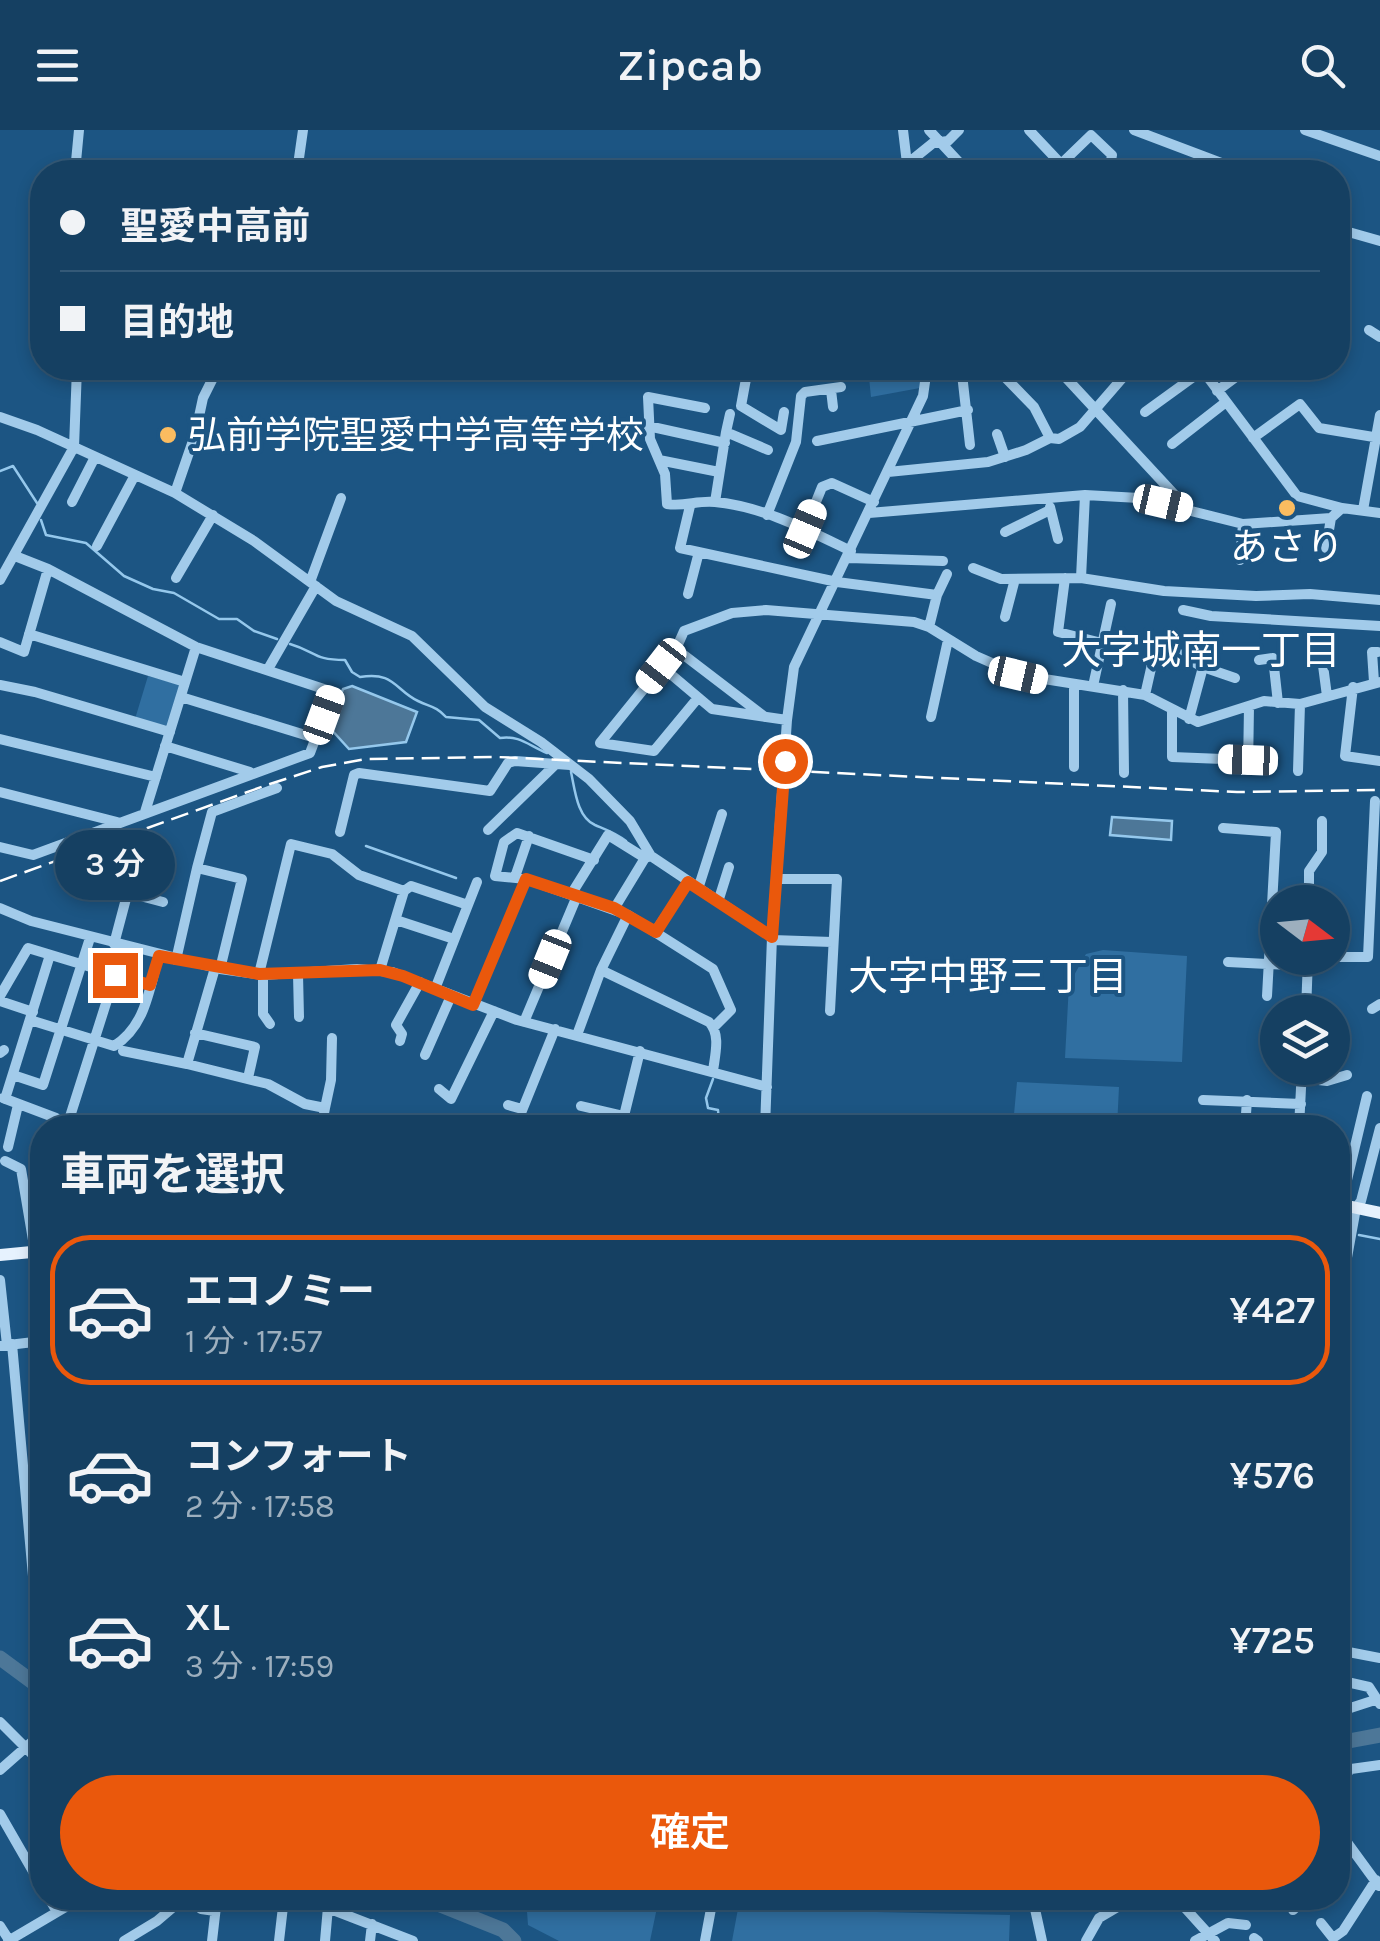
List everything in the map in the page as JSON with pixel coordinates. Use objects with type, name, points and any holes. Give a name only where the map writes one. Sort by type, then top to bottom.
[{"type":"main road","points":[[1350,1207],[1380,1212]]},
{"type":"main road","points":[[0,1255],[30,1252]]},
{"type":"street","points":[[75,160],[79,130]]},
{"type":"street","points":[[298,160],[302,130]]},
{"type":"street","points":[[903,130],[906,160]]},
{"type":"street","points":[[930,130],[957,160]]},
{"type":"street","points":[[915,160],[933,143],[948,142],[959,130]]},
{"type":"street","points":[[1030,130],[1058,160]]},
{"type":"street","points":[[1134,130],[1213,160]]},
{"type":"street","points":[[1305,130],[1380,156]]},
{"type":"street","points":[[1066,160],[1092,135],[1112,155],[1111,160]]},
{"type":"street","points":[[1350,232],[1380,240]]},
{"type":"street","points":[[1369,330],[1380,337]]},
{"type":"street","points":[[0,580],[74,447],[77,380]]},
{"type":"street","points":[[175,493],[212,380]]},
{"type":"street","points":[[746,380],[742,406],[782,430],[784,412]]},
{"type":"street","points":[[766,1115],[772,939],[794,668],[838,582],[913,419],[927,380]]},
{"type":"street","points":[[963,380],[970,444]]},
{"type":"street","points":[[1008,380],[1034,407],[1050,438]]},
{"type":"street","points":[[1069,380],[1187,508]]},
{"type":"street","points":[[888,472],[1006,458],[1050,438],[1059,439],[1098,410],[1121,380]]},
{"type":"street","points":[[1145,412],[1187,380]]},
{"type":"street","points":[[1210,380],[1297,496],[1380,513]]},
{"type":"street","points":[[1217,391],[1232,380]]},
{"type":"street","points":[[767,515],[796,442],[800,396],[836,389],[833,408]]},
{"type":"street","points":[[704,408],[648,397],[648,426],[665,474],[667,504],[715,502],[767,515],[805,529],[850,555],[943,562]]},
{"type":"street","points":[[1172,444],[1226,402]]},
{"type":"street","points":[[1253,438],[1300,404],[1319,428],[1378,438]]},
{"type":"street","points":[[796,442],[812,445],[913,419],[968,410]]},
{"type":"street","points":[[715,502],[730,414]]},
{"type":"street","points":[[1363,510],[1380,414]]},
{"type":"street","points":[[0,416],[175,493],[336,601],[412,636],[485,708],[571,765],[616,805],[648,857]]},
{"type":"street","points":[[648,426],[726,437],[768,450]]},
{"type":"street","points":[[997,434],[1006,458]]},
{"type":"street","points":[[72,502],[95,456]]},
{"type":"street","points":[[659,460],[719,472]]},
{"type":"street","points":[[97,546],[136,475]]},
{"type":"street","points":[[805,529],[822,487],[832,482],[872,508],[1085,495],[1139,498],[1243,524],[1332,518]]},
{"type":"street","points":[[1081,578],[1085,495]]},
{"type":"street","points":[[1049,496],[1058,539]]},
{"type":"street","points":[[268,669],[313,584],[341,498]]},
{"type":"street","points":[[690,506],[680,548],[838,582],[937,595]]},
{"type":"street","points":[[1326,548],[1332,518],[1342,508]]},
{"type":"street","points":[[1005,532],[1050,510]]},
{"type":"street","points":[[176,578],[213,515]]},
{"type":"street","points":[[1240,560],[1243,524]]},
{"type":"street","points":[[688,594],[700,552]]},
{"type":"street","points":[[0,847],[33,855],[310,752],[333,692],[196,646],[48,569],[15,556]]},
{"type":"street","points":[[973,568],[1001,580],[1081,578],[1164,591],[1256,596],[1310,594],[1380,600]]},
{"type":"street","points":[[0,642],[24,652],[48,569]]},
{"type":"street","points":[[929,627],[946,574]]},
{"type":"street","points":[[1065,578],[1058,632],[1102,643]]},
{"type":"street","points":[[1005,617],[1015,579]]},
{"type":"street","points":[[1093,686],[1111,604]]},
{"type":"street","points":[[697,699],[654,751],[600,743],[676,649],[684,631],[732,613],[766,610],[862,616],[929,627],[1018,675],[1145,695],[1198,722],[1264,701],[1300,704],[1377,682],[1372,652],[1378,652]]},
{"type":"street","points":[[1182,610],[1211,616],[1380,626]]},
{"type":"street","points":[[29,634],[185,682]]},
{"type":"street","points":[[931,717],[948,640]]},
{"type":"street","points":[[1145,695],[1158,642],[1203,667],[1235,678]]},
{"type":"street","points":[[146,812],[196,646]]},
{"type":"street","points":[[676,649],[765,717]]},
{"type":"street","points":[[1321,650],[1326,696]]},
{"type":"street","points":[[1260,660],[1272,658],[1278,702]]},
{"type":"street","points":[[661,666],[712,709],[787,720]]},
{"type":"street","points":[[1189,719],[1203,667]]},
{"type":"street","points":[[0,684],[170,732]]},
{"type":"street","points":[[1074,685],[1074,767]]},
{"type":"street","points":[[1353,687],[1344,756],[1380,761]]},
{"type":"street","points":[[1123,690],[1124,773]]},
{"type":"street","points":[[180,696],[316,738]]},
{"type":"street","points":[[1298,771],[1300,704]]},
{"type":"street","points":[[1172,710],[1172,757],[1248,765],[1249,706]]},
{"type":"street","points":[[0,739],[156,778]]},
{"type":"street","points":[[165,746],[251,772]]},
{"type":"street","points":[[340,832],[354,775],[359,773],[490,791],[508,763],[514,761],[571,765]]},
{"type":"street","points":[[488,830],[555,765]]},
{"type":"street","points":[[176,960],[212,812],[277,788]]},
{"type":"street","points":[[0,792],[118,822]]},
{"type":"street","points":[[1350,957],[1368,957],[1375,801]]},
{"type":"street","points":[[656,932],[693,886],[722,814]]},
{"type":"street","points":[[1309,885],[1309,871],[1322,852],[1322,820]]},
{"type":"street","points":[[1223,828],[1276,832],[1274,885]]},
{"type":"street","points":[[594,860],[517,833],[504,842],[495,876],[520,878],[614,908],[713,969],[731,1010],[714,1027]]},
{"type":"street","points":[[524,1022],[574,895],[608,835],[772,939],[832,942]]},
{"type":"street","points":[[473,1005],[520,878],[530,836]]},
{"type":"street","points":[[270,1024],[263,1014],[261,974],[291,844],[332,854],[358,875],[404,891]]},
{"type":"street","points":[[114,944],[140,846]]},
{"type":"street","points":[[614,908],[648,857]]},
{"type":"street","points":[[718,902],[728,867]]},
{"type":"street","points":[[186,1064],[218,969],[242,879],[197,868]]},
{"type":"street","points":[[776,879],[836,879],[830,1011]]},
{"type":"street","points":[[87,882],[164,902]]},
{"type":"street","points":[[435,988],[477,882]]},
{"type":"street","points":[[380,970],[404,891],[411,886],[468,905]]},
{"type":"street","points":[[0,908],[31,922],[218,969],[261,974],[380,970],[524,1022],[767,1086]]},
{"type":"street","points":[[578,1035],[601,970],[628,915]]},
{"type":"street","points":[[396,920],[454,939]]},
{"type":"street","points":[[13,1075],[43,1085],[90,938]]},
{"type":"street","points":[[150,985],[28,948],[0,998],[60,1030],[114,1046],[138,1024],[159,956]]},
{"type":"street","points":[[47,1115],[3,1098],[50,955]]},
{"type":"street","points":[[1228,962],[1260,964]]},
{"type":"street","points":[[601,970],[714,1027]]},
{"type":"street","points":[[298,974],[299,1017]]},
{"type":"street","points":[[72,1115],[115,975]]},
{"type":"street","points":[[400,1041],[402,1034],[396,1024],[420,982]]},
{"type":"street","points":[[425,1055],[451,996]]},
{"type":"street","points":[[439,1089],[452,1099],[494,1011]]},
{"type":"street","points":[[712,1071],[714,1027]]},
{"type":"street","points":[[520,1115],[555,1030]]},
{"type":"street","points":[[195,1034],[255,1047],[248,1078]]},
{"type":"street","points":[[324,1115],[331,1080],[332,1038]]},
{"type":"street","points":[[624,1115],[640,1050]]},
{"type":"street","points":[[124,1051],[248,1078],[305,1104],[325,1108]]},
{"type":"street","points":[[1300,1115],[1302,1085]]},
{"type":"street","points":[[1350,1162],[1367,1096]]},
{"type":"street","points":[[1204,1100],[1301,1104]]},
{"type":"street","points":[[1246,1115],[1247,1100]]},
{"type":"street","points":[[8,1146],[18,1105]]},
{"type":"street","points":[[508,1106],[522,1109]]},
{"type":"street","points":[[581,1106],[604,1115]]},
{"type":"street","points":[[1350,1241],[1380,1128]]},
{"type":"street","points":[[5,1162],[21,1169],[30,1210]]},
{"type":"street","points":[[0,1280],[30,1553]]},
{"type":"street","points":[[1350,1652],[1380,1658]]},
{"type":"street","points":[[1350,1683],[1369,1687],[1378,1702],[1350,1709]]},
{"type":"street","points":[[0,1722],[30,1752]]},
{"type":"street","points":[[0,1770],[30,1742]]},
{"type":"street","points":[[1350,1771],[1380,1765]]},
{"type":"street","points":[[0,1814],[30,1865]]},
{"type":"street","points":[[1320,1923],[1333,1938],[1343,1931],[1378,1884],[1350,1851]]},
{"type":"street","points":[[0,1926],[8,1941],[60,1910]]},
{"type":"street","points":[[124,1941],[172,1910]]},
{"type":"street","points":[[212,1941],[215,1910]]},
{"type":"street","points":[[279,1941],[283,1910]]},
{"type":"street","points":[[324,1941],[328,1910]]},
{"type":"street","points":[[336,1910],[413,1941]]},
{"type":"street","points":[[705,1941],[711,1910]]},
{"type":"street","points":[[1035,1910],[1042,1941]]},
{"type":"street","points":[[1086,1941],[1099,1918],[1112,1910]]},
{"type":"street","points":[[1192,1910],[1213,1936]]},
{"type":"street","points":[[370,1941],[372,1924]]},
{"type":"street","points":[[1195,1941],[1213,1936],[1228,1924],[1246,1925]]},
{"type":"shaded area","points":[[869,380],[920,380],[920,388],[871,397]]},
{"type":"shaded area","points":[[148,676],[178,684],[180,688],[168,726],[135,719]]},
{"type":"shaded area","points":[[352,686],[417,712],[406,742],[349,749],[329,727],[343,689]]},
{"type":"shaded area","points":[[1112,817],[1172,821],[1171,840],[1110,835]]},
{"type":"shaded area","points":[[1103,950],[1187,956],[1182,1062],[1065,1058],[1069,984],[1086,954]]},
{"type":"shaded area","points":[[1017,1082],[1119,1087],[1118,1115],[1014,1115]]},
{"type":"shaded area","points":[[527,1910],[656,1910],[650,1941],[559,1941],[528,1925]]},
{"type":"shaded area","points":[[738,1910],[1010,1915],[1009,1941],[732,1941]]},
{"type":"waterway","points":[[0,471],[13,466],[37,503]]},
{"type":"waterway","points":[[41,520],[46,535],[86,543],[124,576],[174,593],[219,619],[237,619],[254,631],[277,639]]},
{"type":"waterway","points":[[290,644],[321,657],[345,660],[360,677],[387,679],[446,717],[479,720],[500,738],[519,740],[547,753]]},
{"type":"waterway","points":[[571,772],[584,816],[626,841]]},
{"type":"waterway","points":[[366,846],[456,878]]},
{"type":"waterway","points":[[713,1079],[706,1098],[708,1108],[718,1110],[718,1115]]},
{"type":"waterway","points":[[1359,1235],[1380,1239]]},
{"type":"waterway","points":[[0,1658],[30,1680]]},
{"type":"waterway","points":[[1350,1741],[1380,1735]]},
{"type":"waterway","points":[[453,1910],[503,1930],[514,1941]]},
{"type":"railway","points":[[0,881],[267,785],[322,767],[366,759],[497,757],[1237,792],[1380,790]]},
{"type":"place","name":"弘前学院聖愛中学高等学校","points":[[168,435]]},
{"type":"place","name":"あさり","points":[[1287,508]]},
{"type":"district","name":"大字城南一丁目","points":[[1201,650]]},
{"type":"district","name":"大字中野三丁目","points":[[988,976]]},
{"type":"route","points":[[115,975],[150,985],[159,956],[259,974],[380,970],[473,1005],[526,879],[614,908],[656,932],[688,882],[772,937],[785,761]]}]
